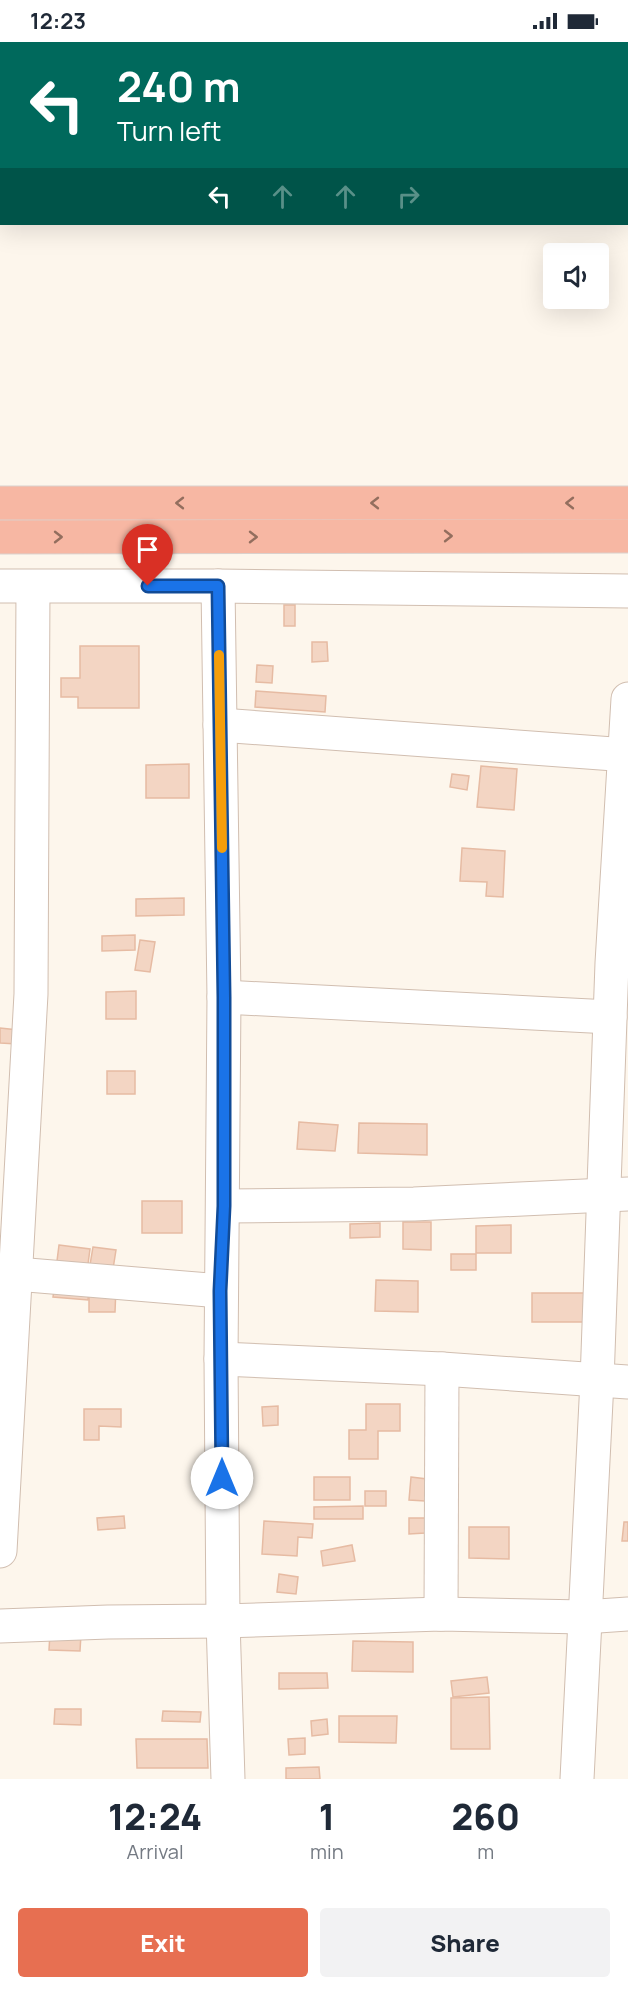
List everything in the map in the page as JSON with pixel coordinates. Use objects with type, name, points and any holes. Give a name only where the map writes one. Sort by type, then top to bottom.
[{"type":"highway","points":[[0,503],[628,503]]},
{"type":"highway","points":[[0,537],[628,536]]},
{"type":"street","points":[[0,586],[628,591]]},
{"type":"street","points":[[218,586],[224,997],[224,1206],[220,1291],[223,1621],[228,1779]]},
{"type":"street","points":[[0,1551],[5,1389],[16,1274],[31,994],[33,587]]},
{"type":"street","points":[[577,1779],[584,1617],[612,1381],[616,1193],[610,1017],[620,963],[628,699]]},
{"type":"street","points":[[220,725],[626,755]]},
{"type":"street","points":[[224,997],[610,1017]]},
{"type":"street","points":[[224,1206],[414,1204],[616,1193]]},
{"type":"street","points":[[16,1274],[220,1291]]},
{"type":"street","points":[[221,1359],[442,1369],[612,1381]]},
{"type":"street","points":[[441,1614],[442,1369]]},
{"type":"street","points":[[0,1626],[441,1614],[584,1617],[628,1614]]},
{"type":"building","points":[[284,605],[295,605],[295,626],[284,626]]},
{"type":"building","points":[[312,642],[327,642],[328,661],[312,662]]},
{"type":"building","points":[[80,646],[139,646],[139,708],[78,708],[78,697],[61,697],[61,678],[80,678]]},
{"type":"building","points":[[257,665],[273,666],[272,683],[256,682]]},
{"type":"building","points":[[256,691],[326,696],[325,712],[255,707]]},
{"type":"building","points":[[189,764],[189,798],[146,798],[146,765]]},
{"type":"building","points":[[481,766],[517,769],[514,810],[477,807]]},
{"type":"building","points":[[452,774],[469,776],[467,790],[450,787]]},
{"type":"building","points":[[462,848],[505,851],[503,897],[486,896],[487,882],[460,881]]},
{"type":"building","points":[[184,898],[184,915],[136,916],[136,899]]},
{"type":"building","points":[[135,935],[135,950],[102,951],[102,936]]},
{"type":"building","points":[[140,940],[155,942],[150,972],[135,970]]},
{"type":"building","points":[[136,991],[136,1019],[106,1019],[106,992]]},
{"type":"building","points":[[0,1028],[18,1030],[17,1044],[0,1043]]},
{"type":"building","points":[[107,1071],[135,1071],[135,1094],[107,1094]]},
{"type":"building","points":[[299,1122],[338,1125],[335,1151],[297,1149]]},
{"type":"building","points":[[359,1123],[427,1124],[427,1155],[358,1153]]},
{"type":"building","points":[[142,1201],[182,1201],[182,1233],[142,1233]]},
{"type":"building","points":[[403,1222],[431,1222],[431,1250],[403,1249]]},
{"type":"building","points":[[380,1223],[380,1237],[350,1238],[350,1224]]},
{"type":"building","points":[[511,1225],[511,1253],[476,1253],[476,1226]]},
{"type":"building","points":[[59,1245],[90,1249],[88,1264],[57,1261]]},
{"type":"building","points":[[93,1247],[116,1250],[113,1269],[90,1265]]},
{"type":"building","points":[[451,1254],[476,1254],[476,1270],[451,1270]]},
{"type":"building","points":[[376,1280],[418,1281],[418,1312],[375,1311]]},
{"type":"building","points":[[55,1283],[89,1286],[88,1300],[53,1297]]},
{"type":"building","points":[[89,1287],[116,1287],[115,1312],[89,1312]]},
{"type":"building","points":[[532,1293],[585,1293],[584,1322],[532,1322]]},
{"type":"building","points":[[366,1404],[400,1404],[400,1431],[378,1431],[378,1459],[349,1459],[349,1430],[366,1430]]},
{"type":"building","points":[[278,1406],[278,1425],[263,1426],[262,1407]]},
{"type":"building","points":[[84,1409],[121,1409],[121,1427],[99,1426],[99,1440],[84,1440]]},
{"type":"building","points":[[314,1477],[350,1477],[350,1500],[314,1500]]},
{"type":"building","points":[[411,1477],[427,1479],[425,1501],[409,1500]]},
{"type":"building","points":[[365,1491],[386,1491],[386,1506],[365,1506]]},
{"type":"building","points":[[363,1506],[363,1519],[314,1519],[314,1507]]},
{"type":"building","points":[[124,1516],[125,1528],[98,1530],[97,1518]]},
{"type":"building","points":[[409,1518],[425,1518],[425,1533],[409,1534]]},
{"type":"building","points":[[264,1521],[313,1524],[312,1538],[298,1537],[297,1556],[262,1554]]},
{"type":"building","points":[[624,1522],[628,1522],[628,1541],[622,1541]]},
{"type":"building","points":[[469,1527],[509,1527],[509,1559],[469,1558]]},
{"type":"building","points":[[352,1545],[355,1561],[323,1566],[321,1551]]},
{"type":"building","points":[[279,1574],[298,1577],[296,1594],[277,1592]]},
{"type":"building","points":[[50,1633],[81,1634],[80,1651],[49,1650]]},
{"type":"building","points":[[353,1641],[413,1642],[413,1672],[352,1671]]},
{"type":"building","points":[[279,1673],[327,1673],[328,1688],[279,1689]]},
{"type":"building","points":[[487,1677],[489,1693],[453,1697],[451,1681]]},
{"type":"building","points":[[489,1697],[490,1749],[451,1749],[451,1698]]},
{"type":"building","points":[[55,1709],[81,1709],[81,1725],[54,1724]]},
{"type":"building","points":[[163,1711],[201,1712],[200,1722],[162,1721]]},
{"type":"building","points":[[339,1716],[397,1716],[396,1743],[339,1742]]},
{"type":"building","points":[[327,1719],[328,1734],[312,1736],[311,1721]]},
{"type":"building","points":[[305,1738],[305,1754],[289,1755],[288,1739]]},
{"type":"building","points":[[136,1739],[207,1739],[208,1768],[137,1768]]},
{"type":"building","points":[[319,1767],[320,1779],[286,1779],[286,1768]]},
{"type":"slow traffic","points":[[219,655],[222,848]]},
{"type":"route","points":[[148,586],[218,586],[224,997],[224,1206],[220,1291],[222,1478]]}]
